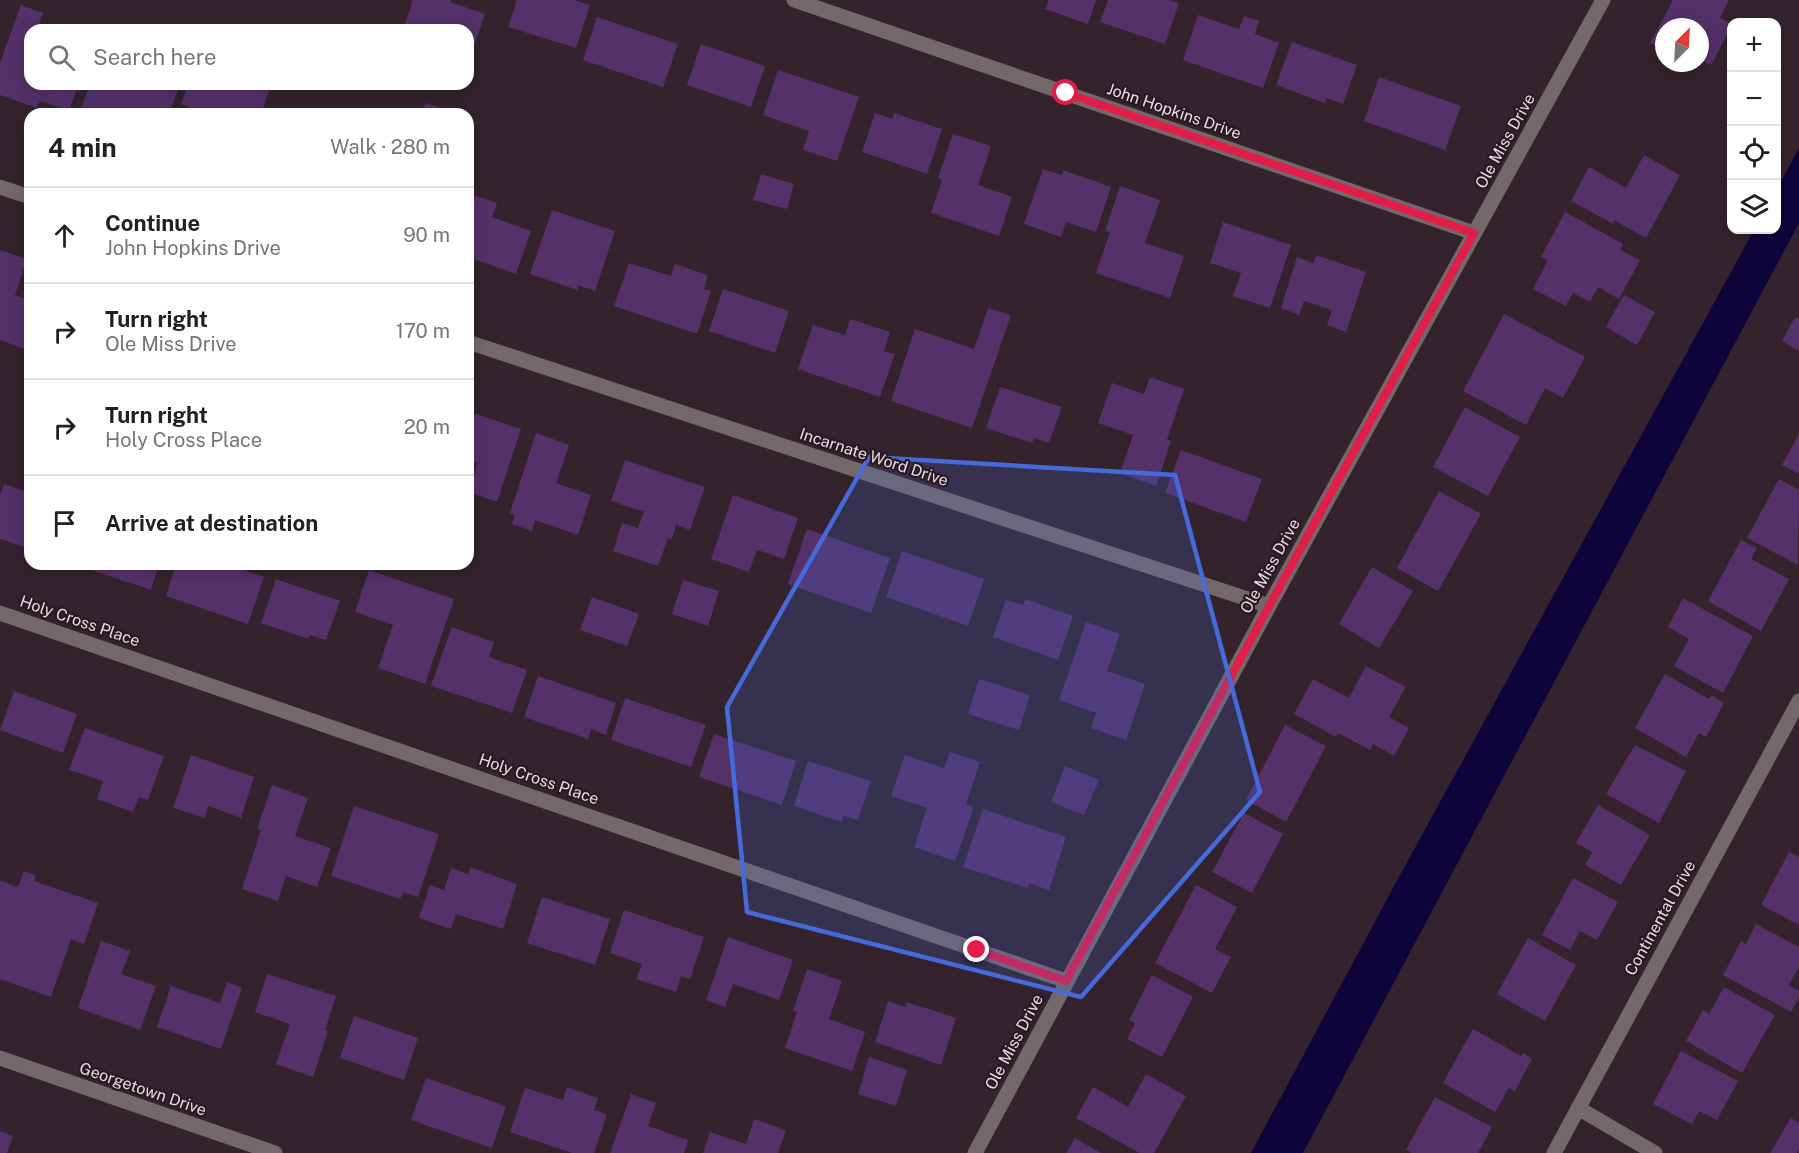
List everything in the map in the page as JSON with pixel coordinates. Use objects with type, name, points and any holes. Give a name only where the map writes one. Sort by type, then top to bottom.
[{"type":"street","name":"John Hopkins Drive","points":[[794,0],[1474,233]]},
{"type":"street","name":"Ole Miss Drive","points":[[975,1153],[1269,606],[1603,0]]},
{"type":"street","points":[[0,187],[24,195]]},
{"type":"street","name":"Incarnate Word Drive","points":[[474,344],[1269,606]]},
{"type":"street","name":"Holy Cross Place","points":[[0,613],[1066,981]]},
{"type":"street","name":"Continental Drive","points":[[1554,1153],[1799,701]]},
{"type":"street","name":"Georgetown Drive","points":[[0,1058],[275,1153]]},
{"type":"street","points":[[1578,1108],[1655,1153]]},
{"type":"highlighted area","points":[[869,457],[1175,475],[1260,792],[1081,997],[747,912],[727,707]]},
{"type":"shaded area","points":[[1799,148],[1799,223],[1303,1153],[1251,1153],[1400,875],[1752,234],[1781,234],[1781,182]]},
{"type":"building","points":[[413,0],[451,0],[450,2],[485,14],[474,46],[474,24],[405,24]]},
{"type":"building","points":[[517,0],[574,0],[590,5],[576,48],[508,27]]},
{"type":"building","points":[[1049,0],[1096,0],[1088,24],[1045,9]]},
{"type":"building","points":[[1108,0],[1169,0],[1179,3],[1165,44],[1100,22]]},
{"type":"building","points":[[1673,0],[1729,0],[1720,18],[1727,22],[1727,35],[1711,65],[1709,64],[1709,18],[1663,18]]},
{"type":"building","points":[[21,5],[43,13],[39,24],[24,24],[24,90],[77,90],[70,108],[60,108],[40,101],[37,108],[0,95],[0,63]]},
{"type":"building","points":[[1198,15],[1239,29],[1244,16],[1259,21],[1255,34],[1279,43],[1263,88],[1183,60]]},
{"type":"building","points":[[597,17],[678,44],[663,87],[583,60]]},
{"type":"building","points":[[1655,34],[1655,46],[1650,43]]},
{"type":"building","points":[[1292,42],[1357,65],[1343,104],[1327,98],[1325,103],[1276,85]]},
{"type":"building","points":[[701,44],[765,66],[751,107],[687,85]]},
{"type":"building","points":[[778,70],[859,97],[837,161],[803,150],[809,131],[763,115]]},
{"type":"building","points":[[1379,77],[1461,106],[1445,150],[1364,121]]},
{"type":"building","points":[[88,90],[178,90],[171,108],[81,108]]},
{"type":"building","points":[[186,90],[269,90],[263,108],[191,108],[181,104]]},
{"type":"building","points":[[425,103],[442,108],[424,108]]},
{"type":"building","points":[[875,113],[892,119],[894,113],[942,129],[927,174],[862,152]]},
{"type":"building","points":[[953,134],[991,146],[978,185],[1012,197],[999,236],[931,213],[942,180],[938,178]]},
{"type":"building","points":[[1644,155],[1680,175],[1646,238],[1614,220],[1613,224],[1571,201],[1589,167],[1626,188]]},
{"type":"building","points":[[1043,169],[1062,175],[1063,170],[1111,187],[1096,232],[1066,222],[1061,237],[1024,224]]},
{"type":"building","points":[[761,174],[794,184],[787,209],[753,200]]},
{"type":"building","points":[[1120,186],[1160,200],[1145,243],[1184,256],[1170,298],[1096,273],[1110,232],[1105,231]]},
{"type":"building","points":[[474,195],[497,203],[492,217],[531,231],[516,274],[474,259]]},
{"type":"building","points":[[552,210],[615,231],[595,291],[578,285],[577,290],[530,274]]},
{"type":"building","points":[[1565,212],[1623,244],[1620,250],[1640,260],[1619,299],[1598,287],[1590,302],[1573,293],[1566,306],[1533,289],[1548,260],[1541,257]]},
{"type":"building","points":[[1223,222],[1291,245],[1270,308],[1233,296],[1241,273],[1210,263]]},
{"type":"building","points":[[0,250],[24,258],[24,268],[15,295],[24,298],[24,349],[0,340]]},
{"type":"building","points":[[1316,255],[1366,272],[1346,332],[1327,325],[1332,310],[1304,301],[1299,315],[1281,308],[1297,257],[1314,263]]},
{"type":"building","points":[[629,263],[671,276],[675,264],[708,275],[704,289],[711,291],[697,334],[614,306]]},
{"type":"building","points":[[723,289],[789,311],[775,353],[709,331]]},
{"type":"building","points":[[1624,295],[1655,312],[1637,345],[1606,327]]},
{"type":"building","points":[[988,308],[1011,315],[972,428],[891,401],[915,329],[974,349]]},
{"type":"building","points":[[1504,314],[1585,357],[1563,398],[1545,388],[1526,425],[1463,391]]},
{"type":"building","points":[[1795,317],[1799,319],[1799,351],[1782,341]]},
{"type":"building","points":[[850,319],[890,332],[884,351],[895,354],[880,397],[798,369],[813,325],[845,335]]},
{"type":"building","points":[[1150,377],[1184,389],[1167,440],[1171,441],[1156,486],[1120,473],[1133,435],[1098,423],[1112,383],[1144,394]]},
{"type":"building","points":[[1000,387],[1062,407],[1049,443],[1034,438],[1032,443],[986,428]]},
{"type":"building","points":[[1465,407],[1520,437],[1488,496],[1433,467]]},
{"type":"building","points":[[474,413],[521,429],[497,502],[474,494],[474,473],[477,463],[474,462]]},
{"type":"building","points":[[536,433],[569,445],[556,483],[591,495],[578,535],[535,520],[532,531],[512,524],[515,515],[510,513]]},
{"type":"building","points":[[1799,434],[1799,474],[1782,465]]},
{"type":"building","points":[[1181,450],[1262,479],[1246,522],[1165,493]]},
{"type":"building","points":[[625,460],[705,487],[690,530],[676,525],[672,539],[668,538],[658,566],[613,551],[622,523],[638,528],[644,512],[611,501]]},
{"type":"building","points":[[1779,479],[1799,490],[1798,565],[1747,538]]},
{"type":"building","points":[[4,484],[24,491],[24,547],[0,539],[0,495]]},
{"type":"building","points":[[1439,491],[1481,514],[1438,591],[1397,568]]},
{"type":"building","points":[[733,495],[798,518],[784,559],[757,550],[749,572],[711,559]]},
{"type":"building","points":[[807,529],[890,558],[871,613],[788,584]]},
{"type":"building","points":[[1741,540],[1757,548],[1751,559],[1789,579],[1761,631],[1708,601]]},
{"type":"building","points":[[902,551],[984,579],[968,626],[886,597]]},
{"type":"building","points":[[1372,567],[1413,591],[1379,648],[1339,624]]},
{"type":"building","points":[[91,570],[157,570],[151,590]]},
{"type":"building","points":[[174,570],[244,570],[264,577],[248,624],[166,596]]},
{"type":"building","points":[[369,570],[454,599],[425,684],[378,668],[393,625],[355,612]]},
{"type":"building","points":[[276,579],[340,601],[326,640],[310,635],[308,639],[261,623]]},
{"type":"building","points":[[683,580],[719,591],[708,626],[672,614]]},
{"type":"building","points":[[592,597],[639,614],[627,646],[580,630]]},
{"type":"building","points":[[1683,598],[1753,636],[1723,693],[1674,666],[1689,639],[1668,627]]},
{"type":"building","points":[[1025,599],[1073,616],[1058,660],[993,637],[1006,600],[1023,605]]},
{"type":"building","points":[[1086,622],[1120,634],[1107,671],[1145,684],[1126,740],[1091,728],[1096,713],[1059,700]]},
{"type":"building","points":[[452,627],[494,642],[489,657],[527,670],[512,713],[431,686]]},
{"type":"building","points":[[1366,666],[1406,687],[1389,717],[1409,728],[1394,756],[1373,744],[1370,750],[1338,733],[1336,737],[1294,714],[1313,679],[1349,698]]},
{"type":"building","points":[[1665,674],[1709,699],[1711,695],[1724,703],[1706,737],[1699,733],[1686,757],[1635,728]]},
{"type":"building","points":[[538,676],[616,703],[606,735],[591,729],[588,739],[524,717]]},
{"type":"building","points":[[979,679],[1030,695],[1019,730],[968,714]]},
{"type":"building","points":[[14,691],[77,714],[63,753],[0,730]]},
{"type":"building","points":[[625,698],[706,725],[691,767],[611,740]]},
{"type":"building","points":[[1285,725],[1326,746],[1286,822],[1246,800]]},
{"type":"building","points":[[85,728],[164,756],[148,800],[139,797],[133,812],[97,799],[103,781],[69,770]]},
{"type":"building","points":[[714,734],[796,761],[782,805],[699,777]]},
{"type":"building","points":[[1635,745],[1686,771],[1659,823],[1606,794]]},
{"type":"building","points":[[950,752],[980,762],[966,804],[974,807],[955,861],[914,847],[927,808],[891,796],[905,755],[944,768]]},
{"type":"building","points":[[191,755],[254,777],[241,818],[208,806],[205,818],[173,808]]},
{"type":"building","points":[[808,761],[871,781],[858,820],[844,816],[841,822],[794,806]]},
{"type":"building","points":[[1065,766],[1099,780],[1084,815],[1051,802]]},
{"type":"building","points":[[272,785],[308,798],[295,836],[331,848],[317,887],[286,876],[278,901],[242,889],[261,830],[257,829]]},
{"type":"building","points":[[1598,805],[1650,835],[1621,885],[1585,865],[1592,852],[1576,843]]},
{"type":"building","points":[[354,806],[439,834],[418,897],[403,892],[400,899],[331,876]]},
{"type":"building","points":[[983,809],[1066,837],[1049,890],[1029,883],[1028,888],[963,867]]},
{"type":"building","points":[[1244,813],[1283,834],[1252,893],[1212,872]]},
{"type":"building","points":[[1789,852],[1799,857],[1799,925],[1761,905]]},
{"type":"building","points":[[470,867],[517,884],[503,929],[456,914],[451,929],[419,918],[430,885],[444,890],[451,868],[468,874]]},
{"type":"building","points":[[24,871],[36,875],[34,881],[98,903],[84,944],[71,939],[51,997],[0,979],[0,883],[1,881],[18,887]]},
{"type":"building","points":[[1573,878],[1618,902],[1597,940],[1580,931],[1570,950],[1542,935]]},
{"type":"building","points":[[1196,885],[1237,907],[1215,949],[1231,957],[1212,993],[1155,963]]},
{"type":"building","points":[[542,897],[610,919],[595,965],[527,943]]},
{"type":"building","points":[[624,910],[704,937],[690,979],[681,976],[676,992],[636,979],[642,964],[610,953]]},
{"type":"building","points":[[1756,924],[1799,947],[1799,967],[1789,985],[1799,991],[1799,998],[1791,1012],[1723,975],[1741,941],[1746,944]]},
{"type":"building","points":[[728,937],[793,960],[779,1000],[733,984],[725,1007],[706,1000]]},
{"type":"building","points":[[1528,938],[1576,965],[1545,1021],[1497,994]]},
{"type":"building","points":[[101,941],[130,951],[121,974],[156,986],[140,1030],[78,1008]]},
{"type":"building","points":[[807,969],[842,981],[829,1019],[865,1032],[852,1071],[785,1048],[797,1012],[793,1011]]},
{"type":"building","points":[[267,974],[336,996],[325,1030],[328,1031],[313,1077],[276,1064],[290,1024],[255,1012]]},
{"type":"building","points":[[1152,975],[1193,997],[1162,1057],[1127,1039],[1135,1023],[1129,1020]]},
{"type":"building","points":[[227,982],[242,988],[221,1049],[157,1027],[171,986],[220,1003]]},
{"type":"building","points":[[1724,987],[1775,1015],[1742,1073],[1686,1041],[1703,1010],[1709,1014]]},
{"type":"building","points":[[888,1001],[905,1007],[907,1002],[956,1018],[941,1065],[875,1042]]},
{"type":"building","points":[[354,1016],[418,1038],[404,1080],[340,1058]]},
{"type":"building","points":[[1473,1029],[1521,1056],[1523,1053],[1532,1059],[1515,1091],[1509,1088],[1495,1112],[1443,1083]]},
{"type":"building","points":[[1681,1051],[1738,1081],[1717,1120],[1699,1111],[1692,1124],[1653,1104]]},
{"type":"building","points":[[869,1057],[907,1070],[896,1106],[858,1094]]},
{"type":"building","points":[[1146,1074],[1186,1096],[1154,1153],[1140,1153],[1076,1118],[1093,1087],[1128,1107]]},
{"type":"building","points":[[426,1078],[506,1106],[492,1148],[411,1120]]},
{"type":"building","points":[[567,1087],[598,1098],[594,1110],[607,1114],[594,1153],[572,1153],[510,1132],[525,1088],[563,1100]]},
{"type":"building","points":[[631,1094],[656,1103],[648,1126],[688,1140],[684,1153],[610,1153]]},
{"type":"building","points":[[1435,1097],[1492,1127],[1478,1153],[1412,1153],[1406,1150]]},
{"type":"building","points":[[1791,1118],[1799,1123],[1799,1150],[1797,1153],[1770,1153]]},
{"type":"building","points":[[754,1119],[786,1130],[778,1153],[703,1153],[710,1132],[746,1144]]},
{"type":"building","points":[[0,1131],[13,1136],[7,1153],[0,1153]]},
{"type":"building","points":[[1075,1138],[1101,1153],[1066,1153]]},
{"type":"route","points":[[977,950],[1066,981],[1474,233],[1066,93]]}]
